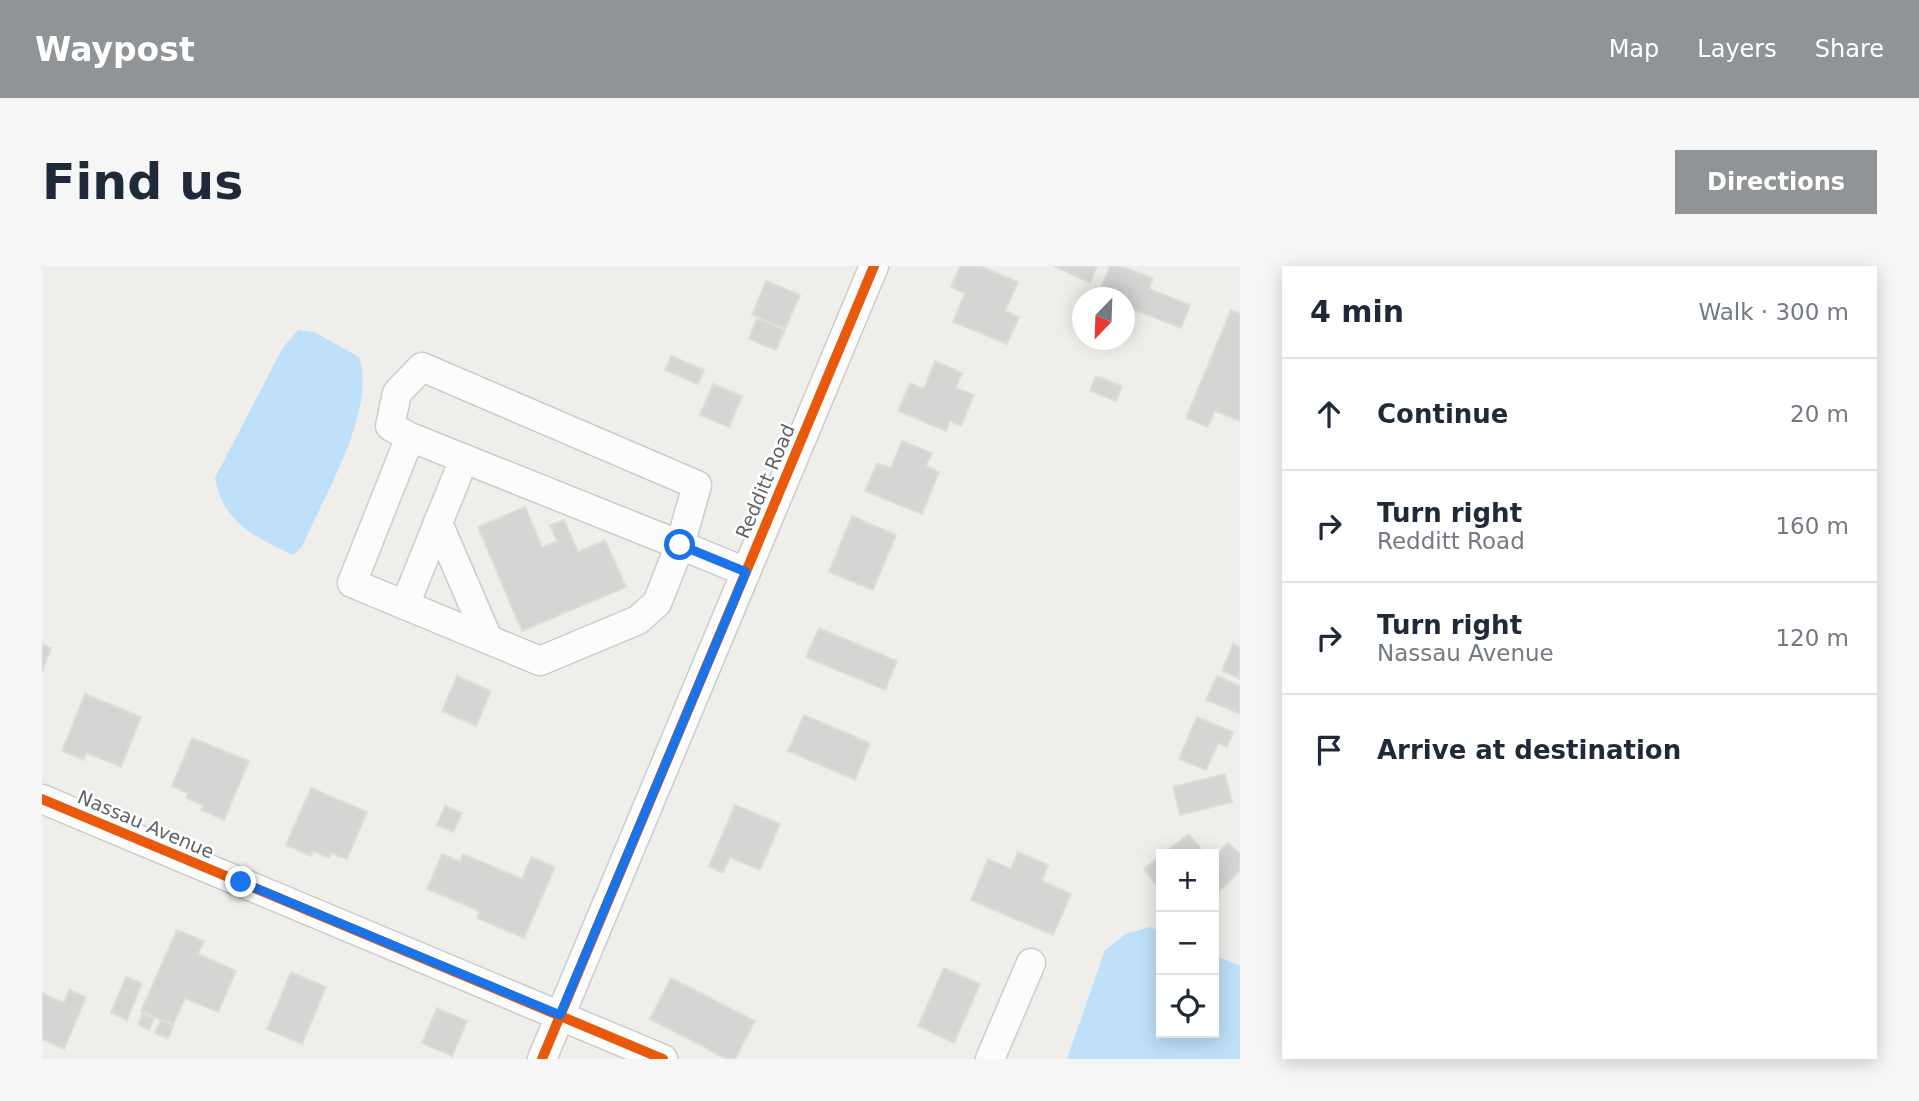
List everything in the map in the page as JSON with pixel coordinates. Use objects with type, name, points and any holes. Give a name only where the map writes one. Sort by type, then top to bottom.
[{"type":"street","name":"Redditt Road","points":[[542,1059],[874,266]]},
{"type":"street","points":[[410,437],[352,583],[540,661],[638,620],[657,603],[680,545],[697,485],[422,367],[397,393],[390,426],[410,437],[464,458],[680,545],[746,572]]},
{"type":"street","points":[[405,605],[464,458]]},
{"type":"street","points":[[438,523],[488,639]]},
{"type":"street","name":"Nassau Avenue","points":[[42,799],[663,1059]]},
{"type":"street","points":[[990,1059],[1031,963]]},
{"type":"water","points":[[298,330],[314,332],[359,357],[363,379],[361,402],[345,454],[302,547],[293,555],[243,527],[225,506],[215,478],[282,349]]},
{"type":"water","points":[[1150,927],[1156,930],[1156,1038],[1219,1038],[1219,957],[1240,966],[1240,1059],[1067,1059],[1105,950],[1126,934]]},
{"type":"building","points":[[960,266],[980,266],[1018,282],[1005,311],[1019,317],[1007,344],[953,322],[965,293],[951,287]]},
{"type":"building","points":[[1054,266],[1097,266],[1090,283]]},
{"type":"building","points":[[1110,266],[1120,266],[1153,278],[1149,289],[1190,305],[1181,328],[1135,310],[1135,287],[1102,287]]},
{"type":"building","points":[[766,281],[800,295],[785,329],[752,315]]},
{"type":"building","points":[[1231,310],[1240,314],[1240,421],[1215,411],[1208,427],[1186,418]]},
{"type":"building","points":[[757,318],[785,330],[776,350],[749,339]]},
{"type":"building","points":[[671,356],[704,370],[698,384],[665,370]]},
{"type":"building","points":[[935,361],[962,373],[956,388],[974,395],[961,426],[950,421],[946,431],[898,411],[910,383],[924,389]]},
{"type":"building","points":[[1096,376],[1122,386],[1116,401],[1090,391]]},
{"type":"building","points":[[713,384],[742,396],[729,427],[700,415]]},
{"type":"building","points":[[902,441],[932,453],[926,466],[939,472],[922,514],[865,491],[877,463],[891,468]]},
{"type":"building","points":[[525,507],[542,547],[557,541],[550,525],[564,520],[578,552],[605,540],[626,587],[522,631],[478,527]]},
{"type":"building","points":[[852,516],[896,535],[873,590],[829,572]]},
{"type":"building","points":[[819,628],[897,661],[885,690],[806,657]]},
{"type":"building","points":[[42,644],[51,648],[42,672]]},
{"type":"building","points":[[1233,644],[1240,647],[1240,679],[1222,671]]},
{"type":"building","points":[[457,676],[491,691],[476,726],[442,711]]},
{"type":"building","points":[[1217,676],[1240,686],[1240,714],[1206,700]]},
{"type":"building","points":[[85,694],[141,717],[121,767],[87,753],[83,760],[62,751]]},
{"type":"building","points":[[804,715],[870,743],[855,780],[788,751]]},
{"type":"building","points":[[1197,717],[1233,732],[1227,747],[1218,743],[1206,770],[1179,759]]},
{"type":"building","points":[[192,738],[249,761],[224,820],[201,810],[203,805],[186,798],[188,793],[172,786]]},
{"type":"building","points":[[1225,774],[1232,802],[1180,815],[1173,787]]},
{"type":"building","points":[[311,788],[367,812],[347,859],[331,853],[329,858],[313,851],[311,856],[286,845]]},
{"type":"building","points":[[735,805],[780,824],[760,870],[730,857],[723,873],[709,866]]},
{"type":"building","points":[[445,806],[462,813],[453,832],[437,825]]},
{"type":"building","points":[[1189,834],[1201,849],[1170,849]]},
{"type":"building","points":[[1228,843],[1240,854],[1240,870],[1219,892],[1219,852]]},
{"type":"building","points":[[1018,852],[1048,865],[1042,881],[1071,894],[1053,935],[971,900],[988,859],[1011,869]]},
{"type":"building","points":[[442,854],[460,862],[463,854],[522,879],[531,857],[555,867],[524,938],[477,918],[480,911],[427,889]]},
{"type":"building","points":[[1156,859],[1156,885],[1144,869]]},
{"type":"building","points":[[177,930],[204,941],[198,954],[236,971],[218,1012],[185,998],[173,1025],[141,1011]]},
{"type":"building","points":[[944,968],[980,984],[954,1043],[918,1026]]},
{"type":"building","points":[[291,972],[326,987],[302,1044],[267,1029]]},
{"type":"building","points":[[126,977],[142,983],[127,1020],[111,1013]]},
{"type":"building","points":[[671,978],[755,1021],[735,1059],[727,1059],[650,1019]]},
{"type":"building","points":[[69,990],[86,997],[64,1049],[42,1039],[42,993],[64,1003]]},
{"type":"building","points":[[437,1008],[467,1021],[452,1056],[422,1043]]},
{"type":"building","points":[[142,1014],[154,1018],[149,1030],[138,1025]]},
{"type":"building","points":[[161,1020],[174,1025],[168,1039],[155,1033]]},
{"type":"cycle path","points":[[542,1059],[874,266]]},
{"type":"cycle path","points":[[42,799],[663,1059]]},
{"type":"route","points":[[241,882],[560,1015],[746,572],[680,545]]}]
